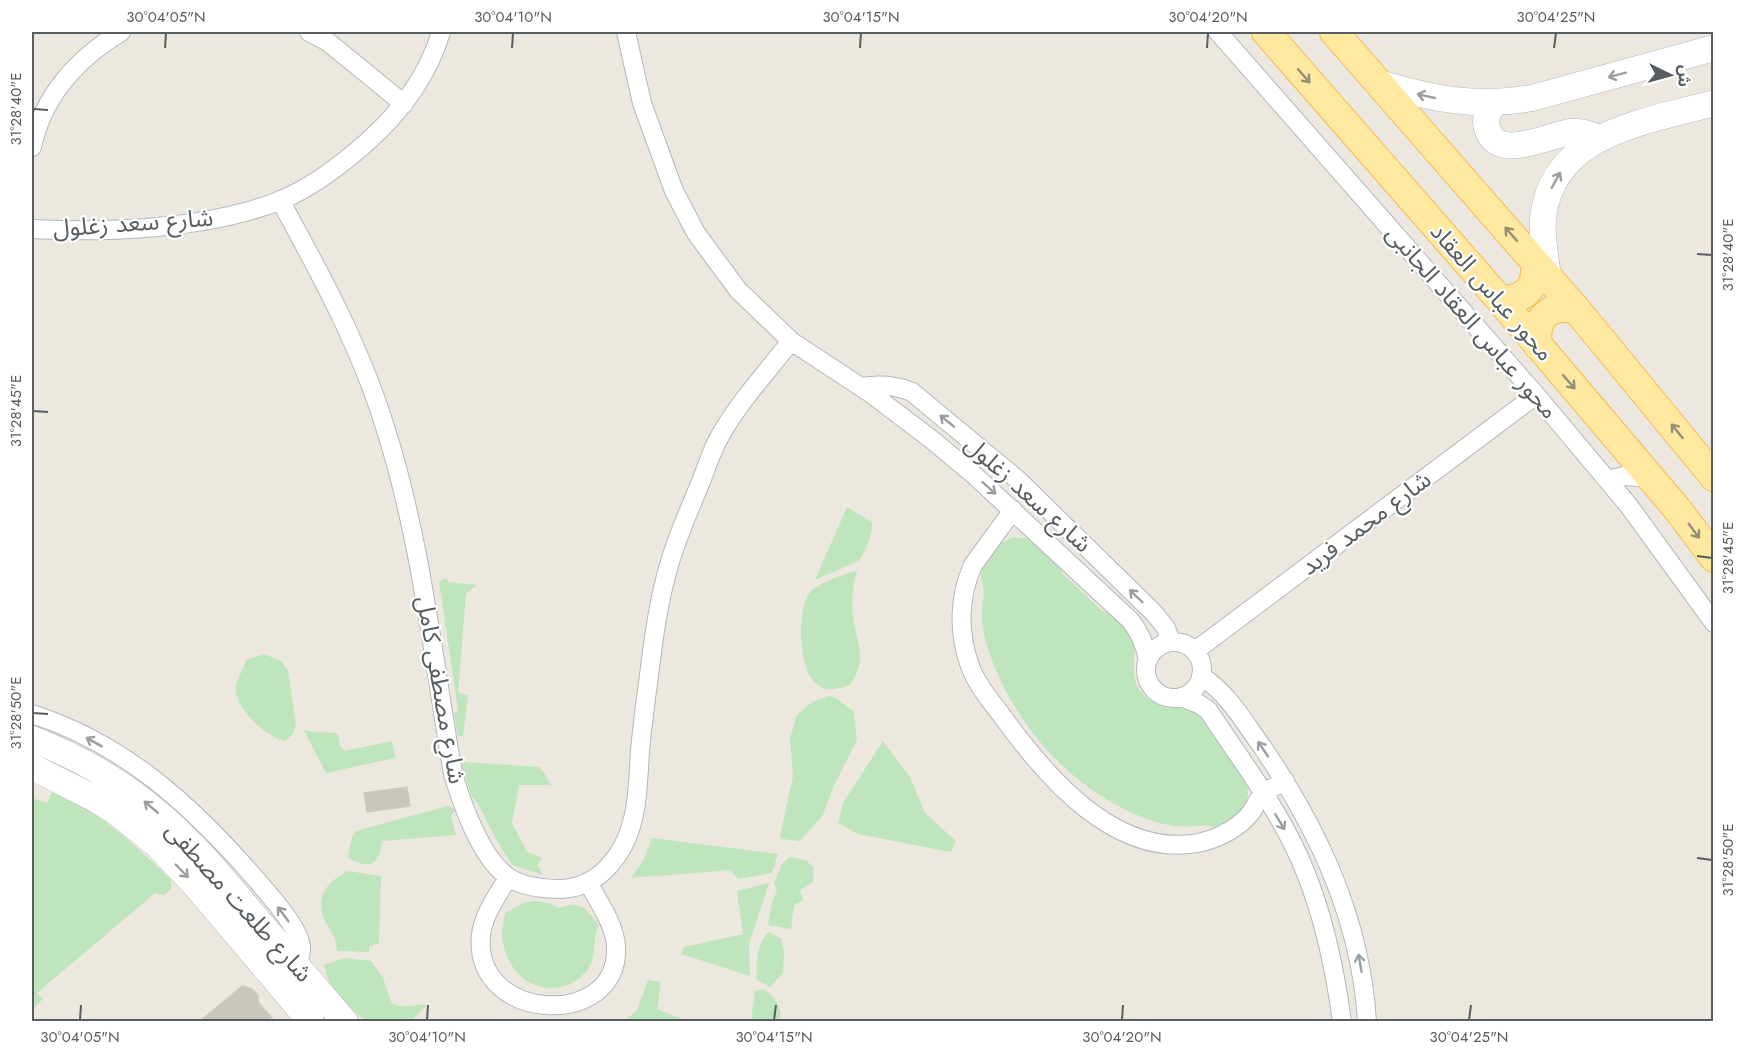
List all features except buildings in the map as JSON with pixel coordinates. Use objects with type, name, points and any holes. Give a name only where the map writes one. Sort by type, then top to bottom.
[{"type":"main road","name":"محور عباس العقاد","points":[[1266,32],[1652,478],[1713,558]]},
{"type":"main road","points":[[1334,32],[1576,309],[1713,477]]},
{"type":"main road","points":[[1500,300],[1512,300],[1524,295],[1532,286],[1536,275],[1542,270]]},
{"type":"main road","points":[[1538,346],[1536,333],[1540,320],[1550,311],[1563,307],[1576,309]]},
{"type":"street","points":[[32,147],[47,107],[65,78],[96,47],[121,32]]},
{"type":"street","points":[[309,32],[328,42],[404,104]]},
{"type":"street","name":"شارع سعد زغلول","points":[[32,229],[111,229],[178,225],[228,216],[280,200],[308,187],[344,162],[383,128],[404,104],[430,62],[441,32]]},
{"type":"street","name":"شارع سعد زغلول","points":[[626,32],[642,103],[674,191],[696,233],[738,290],[790,341],[861,387],[931,439],[1013,510],[1130,620],[1142,638],[1148,660]]},
{"type":"street","name":"محور عباس العقاد الجانبى","points":[[1218,32],[1608,480],[1713,623]]},
{"type":"street","points":[[1379,83],[1457,102],[1495,103],[1532,98],[1713,48]]},
{"type":"street","points":[[1495,103],[1490,108],[1486,123],[1491,137],[1502,145],[1515,146],[1569,132],[1584,133],[1598,138]]},
{"type":"street","points":[[1542,270],[1543,217],[1549,192],[1569,160],[1598,138],[1609,133],[1713,103]]},
{"type":"street","name":"شارع مصطفى كامل","points":[[280,200],[321,274],[352,338],[385,426],[414,538],[453,774],[469,821],[480,841],[508,877]]},
{"type":"street","points":[[589,884],[615,935],[615,963],[602,988],[587,998],[553,1006],[536,1005],[504,991],[491,979],[483,958],[481,935],[485,920],[508,877],[527,885],[548,889],[568,889],[589,884],[608,868],[622,847],[631,824],[636,798],[651,661],[670,563],[719,438],[732,417],[790,341]]},
{"type":"street","name":"شارع سعد زغلول","points":[[861,387],[877,384],[912,392],[1018,480],[1154,613],[1166,628],[1171,642]]},
{"type":"street","name":"شارع محمد فريد","points":[[1195,651],[1536,395]]},
{"type":"street","points":[[1608,480],[1624,476],[1652,478]]},
{"type":"street","points":[[1013,510],[973,565],[963,596],[961,619],[963,642],[969,665],[980,687],[1034,760],[1063,790],[1115,827],[1143,841],[1170,844],[1197,843],[1213,839],[1234,829],[1251,813],[1263,793],[1285,781]]},
{"type":"street","points":[[1180,697],[1190,693],[1197,686],[1201,676],[1200,659],[1188,646],[1171,642],[1153,651],[1148,660],[1146,669],[1151,686],[1164,696],[1180,697],[1208,710],[1286,830],[1305,869],[1320,909],[1335,968],[1342,1022]]},
{"type":"street","points":[[1201,676],[1227,698],[1285,781],[1324,854],[1349,916],[1364,982],[1367,1022]]},
{"type":"street","points":[[32,714],[72,730],[123,759],[163,786],[200,818],[265,890],[296,931],[301,949],[297,967]]},
{"type":"street","name":"شارع طلعت مصطفى","points":[[32,739],[77,759],[109,777],[137,796],[171,825],[207,859],[345,1022]]},
{"type":"street","name":"شارع طلعت مصطفى","points":[[32,767],[67,782],[99,801],[156,844],[196,886],[311,1022]]},
{"type":"green space","points":[[847,507],[872,522],[867,546],[860,560],[815,580]]},
{"type":"green space","points":[[1013,537],[1032,539],[1061,566],[1062,573],[1102,611],[1111,612],[1121,624],[1133,642],[1136,683],[1143,694],[1156,702],[1192,710],[1212,729],[1246,781],[1248,790],[1245,805],[1235,817],[1214,828],[1175,826],[1147,819],[1098,794],[1075,777],[1036,737],[1005,690],[988,649],[982,624],[984,592],[981,577],[984,563],[995,547]]},
{"type":"green space","points":[[857,570],[852,605],[860,652],[859,667],[850,685],[826,689],[812,679],[803,657],[801,629],[804,604],[808,595],[817,587]]},
{"type":"green space","points":[[447,578],[448,582],[477,585],[466,594],[458,693],[468,695],[463,736],[458,736],[454,714],[458,710],[439,581]]},
{"type":"green space","points":[[264,654],[281,661],[288,671],[296,724],[293,734],[285,741],[261,728],[245,712],[237,695],[237,683],[246,660]]},
{"type":"green space","points":[[829,696],[836,698],[854,712],[857,740],[833,788],[823,815],[800,841],[782,839],[780,836],[793,776],[790,738],[797,715],[812,702]]},
{"type":"green space","points":[[304,730],[338,734],[340,745],[345,751],[392,741],[395,758],[326,773]]},
{"type":"green space","points":[[883,741],[910,777],[925,813],[956,841],[951,852],[858,834],[838,823],[843,803]]},
{"type":"green space","points":[[463,762],[539,767],[545,774],[551,785],[519,785],[512,823],[527,852],[542,858],[537,865],[543,875],[512,865],[471,795],[462,766]]},
{"type":"green space","points":[[53,790],[102,820],[129,841],[171,880],[171,889],[164,895],[155,893],[37,993],[43,999],[32,1010],[32,798],[47,803]]},
{"type":"green space","points":[[448,806],[454,809],[451,817],[456,835],[382,841],[376,861],[368,864],[348,858],[352,837],[356,831]]},
{"type":"green space","points":[[652,838],[778,854],[772,873],[738,879],[730,870],[631,878],[643,861]]},
{"type":"green space","points":[[790,857],[805,860],[814,867],[813,882],[800,890],[803,900],[794,905],[791,929],[768,925],[771,906],[777,890],[774,883],[782,864]]},
{"type":"green space","points":[[348,871],[381,876],[379,943],[369,946],[369,952],[337,951],[335,939],[322,912],[322,898],[327,887]]},
{"type":"green space","points":[[769,883],[749,944],[750,976],[681,954],[684,947],[743,934],[737,891]]},
{"type":"green space","points":[[537,901],[559,908],[578,905],[586,910],[599,925],[588,970],[579,979],[564,986],[552,988],[532,984],[517,972],[507,956],[502,933],[505,913],[526,902]]},
{"type":"green space","points":[[768,932],[781,938],[784,952],[783,973],[770,987],[757,980],[759,949]]},
{"type":"green space","points":[[344,958],[371,961],[383,978],[392,1004],[427,1005],[411,1021],[365,1021],[334,990],[326,974],[324,965]]},
{"type":"green space","points":[[648,980],[661,982],[657,1009],[687,1021],[625,1021],[637,1010]]},
{"type":"green space","points":[[764,989],[777,1003],[781,1016],[780,1021],[751,1021],[755,991]]}]
